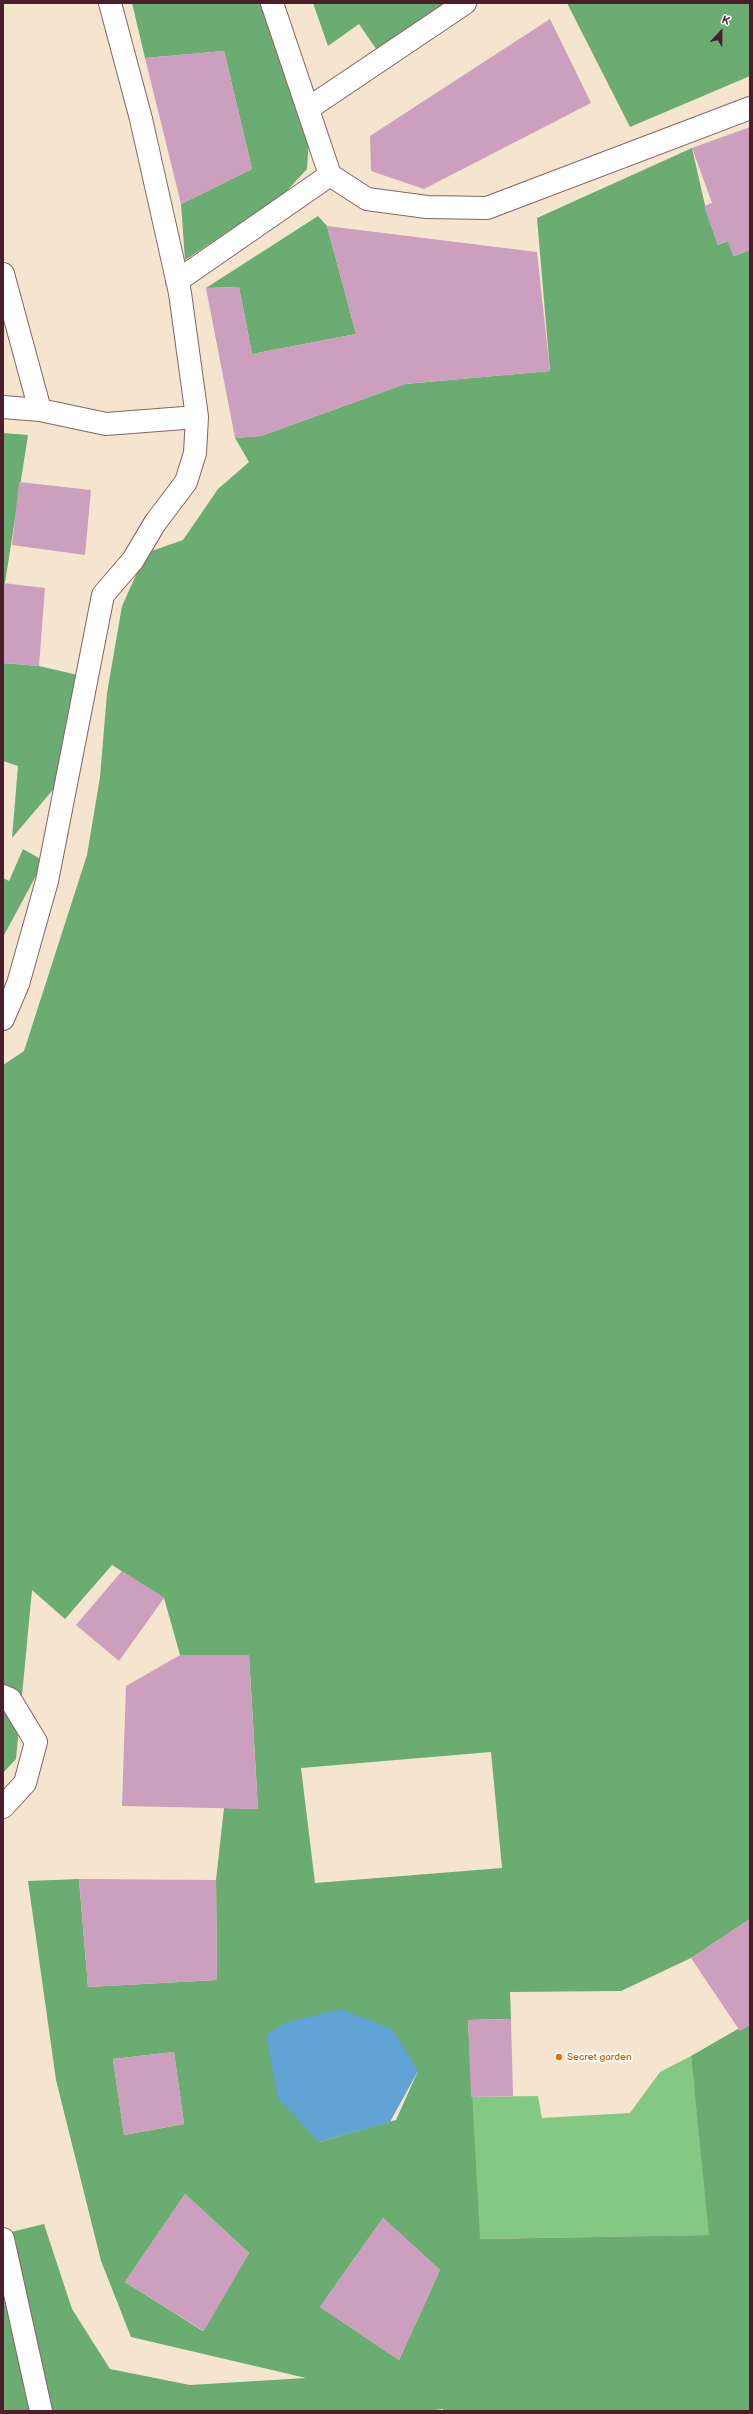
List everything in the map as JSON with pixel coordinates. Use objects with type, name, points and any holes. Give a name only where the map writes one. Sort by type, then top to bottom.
[{"type":"street","points":[[3,1019],[10,988],[47,881],[103,595],[133,560],[155,523],[186,482],[195,453],[197,417],[177,281],[141,119],[110,3]]},
{"type":"street","points":[[272,3],[309,108],[330,175],[367,199],[427,207],[487,208],[750,108]]},
{"type":"street","points":[[309,108],[465,3]]},
{"type":"street","points":[[177,281],[330,175]]},
{"type":"street","points":[[3,274],[40,410]]},
{"type":"street","points":[[3,407],[40,410],[106,424],[197,417]]},
{"type":"street","points":[[3,1696],[10,1698],[36,1742],[25,1783],[4,1812]]},
{"type":"street","points":[[3,2238],[41,2411]]},
{"type":"green space","points":[[132,3],[269,3],[309,139],[307,169],[282,196],[185,260],[181,204],[252,169],[224,51],[145,58]]},
{"type":"green space","points":[[313,3],[469,3],[381,56],[359,24],[328,46]]},
{"type":"green space","points":[[567,3],[750,3],[750,76],[630,127]]},
{"type":"green space","points":[[692,148],[707,214],[718,245],[728,241],[734,256],[750,250],[750,1919],[691,1958],[621,1991],[510,1992],[511,2019],[468,2020],[480,2239],[709,2235],[691,2056],[750,2022],[750,2411],[443,2411],[443,2409],[427,2411],[4,2411],[3,2234],[44,2224],[72,2309],[110,2369],[190,2385],[306,2378],[131,2337],[101,2261],[56,2080],[28,1881],[79,1879],[88,1987],[217,1980],[216,1880],[224,1808],[258,1809],[249,1655],[180,1655],[164,1598],[112,1565],[65,1619],[32,1590],[16,1759],[3,1773],[3,1065],[24,1051],[87,855],[100,777],[107,693],[122,606],[146,553],[183,540],[218,489],[249,462],[235,438],[261,436],[405,384],[550,371],[537,218]],"holes":[[[491,1752],[502,1868],[315,1883],[301,1768]],[[174,2052],[184,2124],[124,2135],[113,2059]],[[418,2071],[396,2120],[319,2142]],[[185,2194],[249,2253],[203,2331],[125,2282]],[[383,2218],[440,2270],[399,2360],[320,2307]]]},
{"type":"green space","points":[[318,216],[327,226],[356,334],[252,354],[239,287],[206,288]]},
{"type":"green space","points":[[3,433],[28,435],[5,583],[3,583]]},
{"type":"green space","points":[[3,663],[39,666],[78,675],[57,785],[12,838],[18,766],[3,761]]},
{"type":"green space","points":[[23,849],[44,861],[3,937],[3,878],[9,881]]},
{"type":"green space","points":[[691,2056],[710,2235],[479,2239],[471,2097],[538,2096],[542,2118],[630,2113],[660,2072]]},
{"type":"water","points":[[340,2009],[392,2029],[418,2071],[390,2122],[319,2142],[278,2098],[266,2035],[285,2023]]},
{"type":"building","points":[[550,19],[591,103],[424,189],[371,171],[370,136]]},
{"type":"building","points":[[224,51],[252,169],[181,204],[145,58]]},
{"type":"building","points":[[750,127],[750,250],[733,256],[728,241],[718,245],[704,206],[712,203],[692,148]]},
{"type":"building","points":[[327,226],[537,252],[550,371],[405,384],[261,436],[235,438],[206,288],[239,287],[252,354],[356,334]]},
{"type":"building","points":[[19,482],[91,490],[85,555],[12,545]]},
{"type":"building","points":[[3,583],[45,588],[39,666],[3,663]]},
{"type":"building","points":[[122,1571],[164,1598],[119,1661],[76,1625]]},
{"type":"building","points":[[180,1655],[249,1655],[258,1809],[122,1806],[126,1686]]},
{"type":"building","points":[[79,1879],[216,1880],[217,1980],[88,1987]]},
{"type":"building","points":[[750,1919],[750,2025],[740,2031],[691,1958]]},
{"type":"building","points":[[511,2019],[513,2096],[471,2097],[468,2020]]},
{"type":"building","points":[[174,2052],[184,2124],[124,2135],[113,2059]]},
{"type":"building","points":[[185,2194],[249,2253],[204,2331],[125,2282]]},
{"type":"building","points":[[383,2218],[440,2270],[399,2360],[320,2307]]},
{"type":"place","name":"Secret garden","points":[[559,2057]]}]
